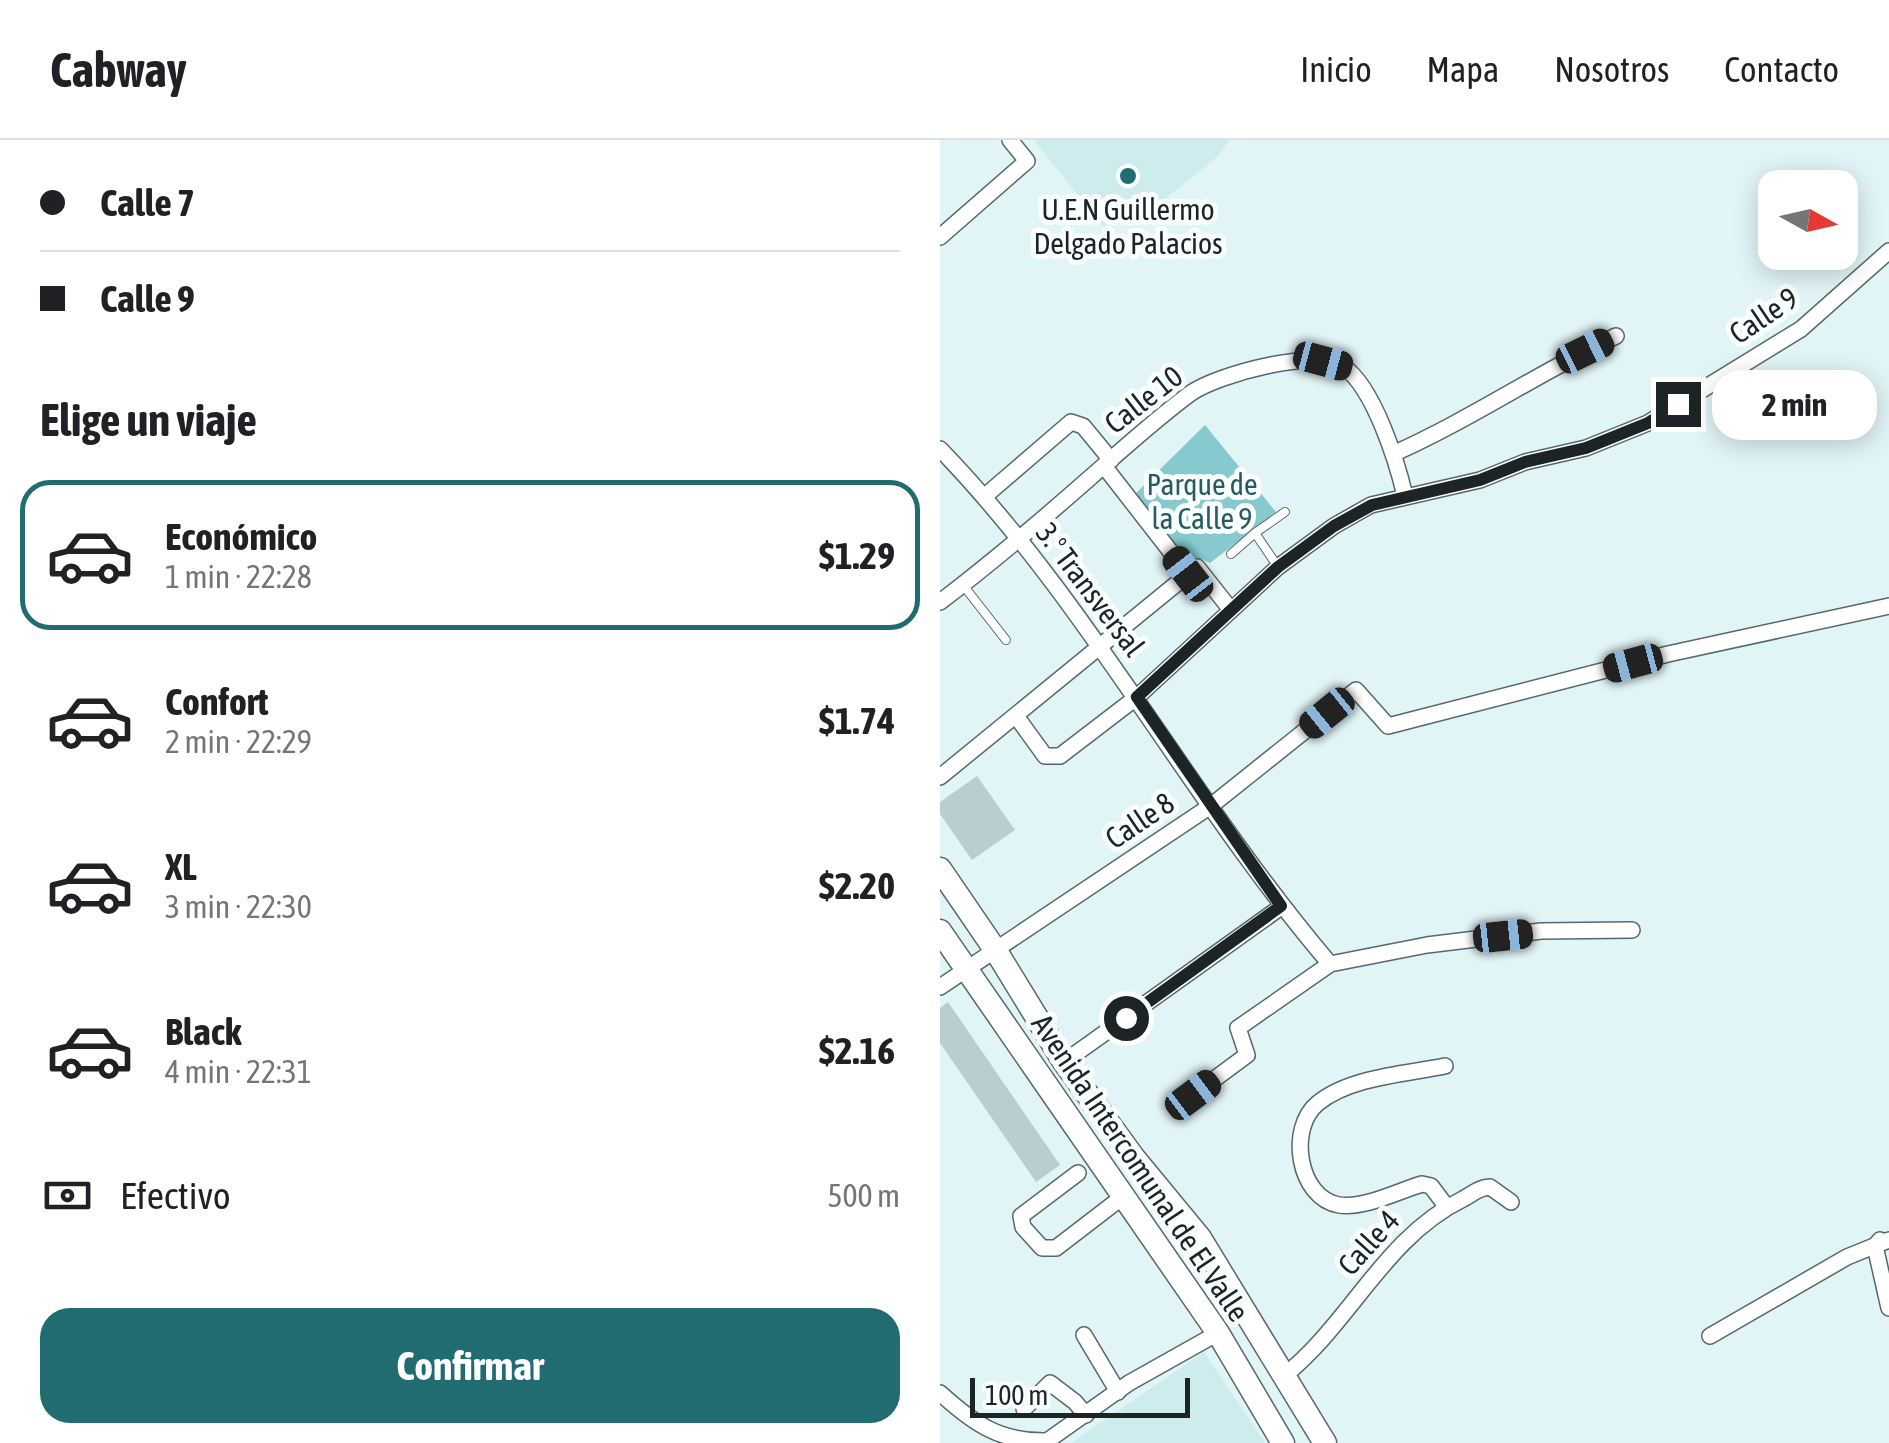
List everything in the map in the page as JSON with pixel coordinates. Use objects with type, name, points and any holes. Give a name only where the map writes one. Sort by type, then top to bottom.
[{"type":"main road","name":"Avenida Intercomunal de El Valle","points":[[940,870],[1064,1062],[1134,1158],[1200,1238],[1325,1443]]},
{"type":"main road","name":"Avenida Intercomunal de El Valle","points":[[940,931],[1218,1333],[1283,1443]]},
{"type":"street","points":[[940,237],[1027,161],[1010,140]]},
{"type":"street","name":"Calle 9","points":[[1016,716],[1045,756],[1060,756],[1137,697],[1278,567],[1334,526],[1372,505],[1480,480],[1525,462],[1586,448],[1648,423],[1800,329],[1889,251]]},
{"type":"street","points":[[1395,453],[1438,434],[1554,365],[1616,336]]},
{"type":"street","name":"Calle 10","points":[[940,602],[1194,392],[1235,372],[1274,364],[1323,361],[1343,366],[1360,385],[1395,453],[1405,496]]},
{"type":"street","points":[[986,496],[1071,422],[1083,426],[1188,574]]},
{"type":"street","name":"3.° Transversal","points":[[940,449],[986,496],[1100,646],[1281,906],[1330,964]]},
{"type":"street","points":[[940,776],[1197,567],[1230,610]]},
{"type":"street","name":"Calle 8","points":[[967,971],[1212,805],[1356,690],[1388,726],[1668,654],[1889,606]]},
{"type":"street","points":[[1064,1062],[1281,906]]},
{"type":"street","points":[[1193,1095],[1246,1055],[1238,1028],[1330,964],[1427,944],[1541,932],[1632,930]]},
{"type":"street","points":[[940,987],[967,971]]},
{"type":"street","points":[[1444,1066],[1368,1082],[1330,1096],[1304,1120],[1300,1146],[1315,1192],[1330,1202],[1354,1206],[1422,1184],[1431,1186],[1446,1206]]},
{"type":"street","points":[[1078,1173],[1021,1216],[1023,1227],[1042,1248],[1056,1248],[1125,1195]]},
{"type":"street","name":"Calle 4","points":[[1286,1375],[1335,1326],[1387,1258],[1446,1206],[1478,1188],[1490,1186],[1511,1202]]},
{"type":"street","points":[[1710,1336],[1814,1274],[1882,1243],[1889,1231]]},
{"type":"street","points":[[1882,1243],[1889,1308]]},
{"type":"street","points":[[940,1393],[978,1424],[995,1432],[1018,1441],[1048,1442],[1118,1392],[1218,1333]]},
{"type":"street","points":[[1084,1335],[1118,1392]]},
{"type":"street","points":[[1024,1410],[1050,1383],[1086,1415]]},
{"type":"lane","points":[[1231,554],[1285,512]]},
{"type":"lane","points":[[1255,533],[1278,567]]},
{"type":"lane","points":[[963,585],[1006,640]]},
{"type":"shaded area","name":"U.E.N Guillermo Delgado Palacios","points":[[1034,140],[1229,140],[1218,156],[1156,206],[1103,226]]},
{"type":"shaded area","points":[[1204,1352],[1265,1443],[1071,1443]]},
{"type":"green space","name":"Parque de la Calle 9","points":[[1205,425],[1276,512],[1210,563],[1202,559],[1188,563],[1131,498]]},
{"type":"building","points":[[977,776],[1015,830],[972,860],[940,814],[940,802]]},
{"type":"building","points":[[948,1002],[1060,1165],[1036,1182],[940,1043],[940,1008]]},
{"type":"place","name":"U.E.N Guillermo Delgado Palacios","points":[[1128,176]]},
{"type":"route","points":[[1126,1018],[1281,906],[1137,697],[1278,567],[1334,526],[1372,505],[1480,480],[1525,462],[1586,448],[1648,423],[1678,404]]}]
